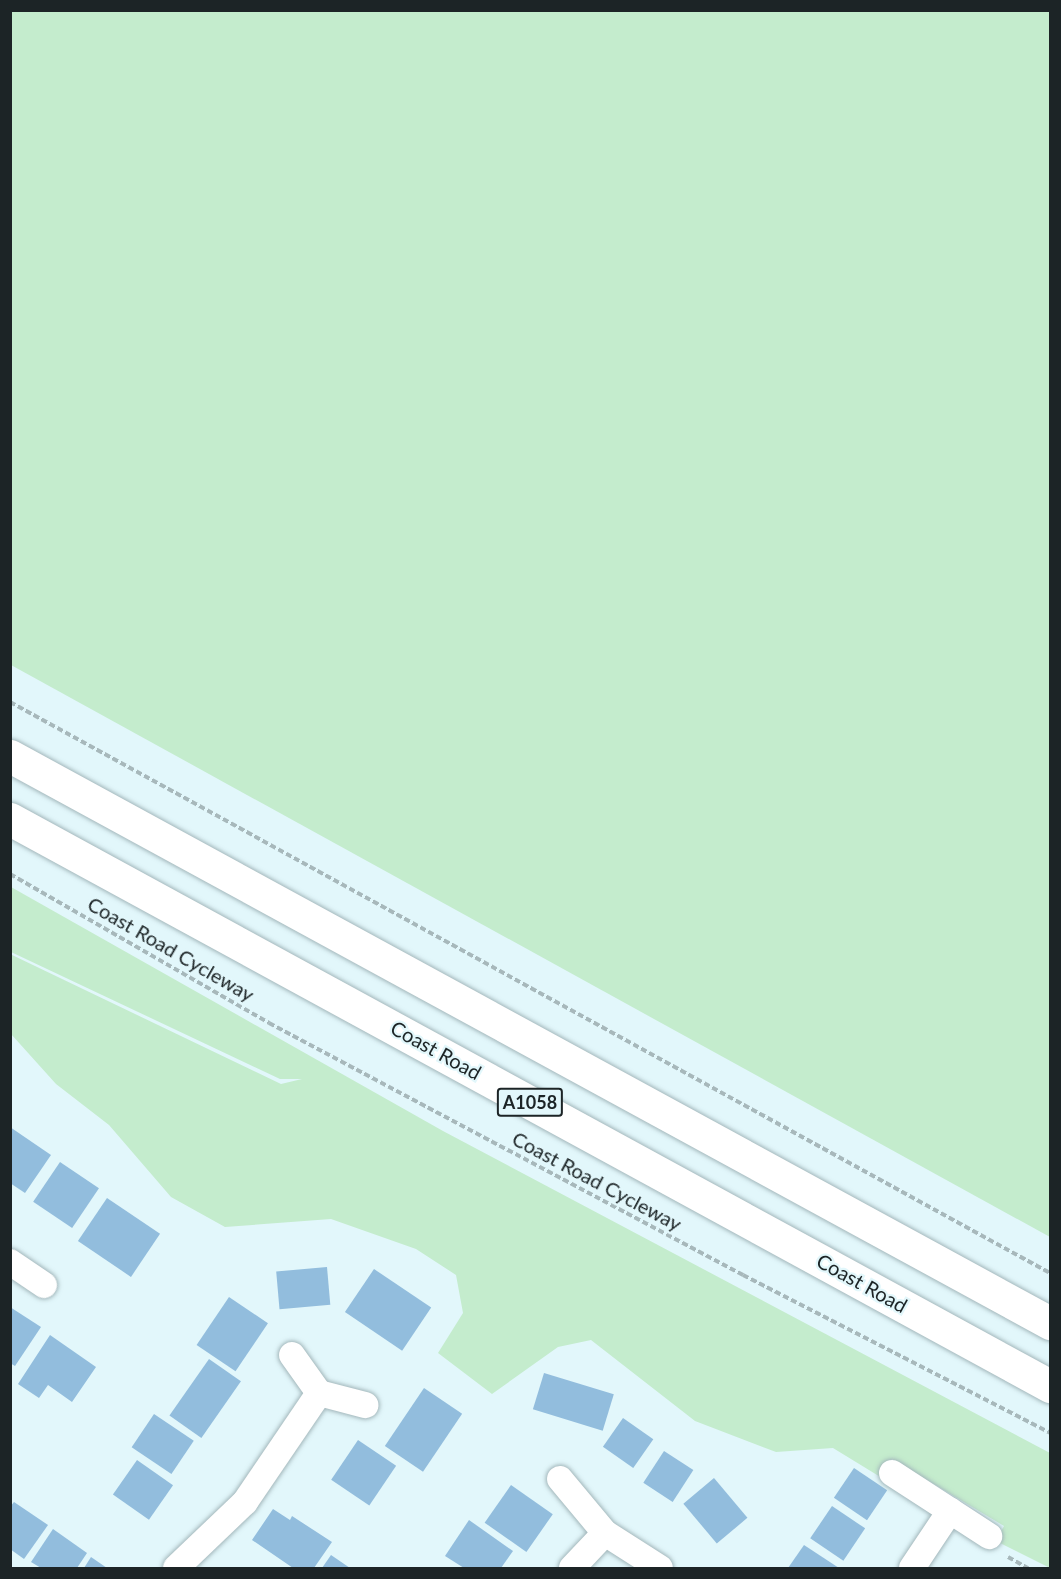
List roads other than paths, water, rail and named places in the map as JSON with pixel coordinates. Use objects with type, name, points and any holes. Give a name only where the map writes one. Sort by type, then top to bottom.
[{"type":"highway","name":"A1058","points":[[10,756],[1050,1323]]},
{"type":"highway","name":"Coast Road","points":[[10,819],[1050,1386]]},
{"type":"street","points":[[10,1262],[44,1285]]},
{"type":"street","points":[[292,1355],[319,1393],[365,1405]]},
{"type":"street","points":[[176,1569],[245,1502],[319,1393]]},
{"type":"street","points":[[892,1473],[989,1536]]},
{"type":"street","points":[[560,1479],[605,1533],[660,1569]]},
{"type":"street","points":[[912,1569],[950,1511]]},
{"type":"street","points":[[572,1569],[605,1533]]}]
